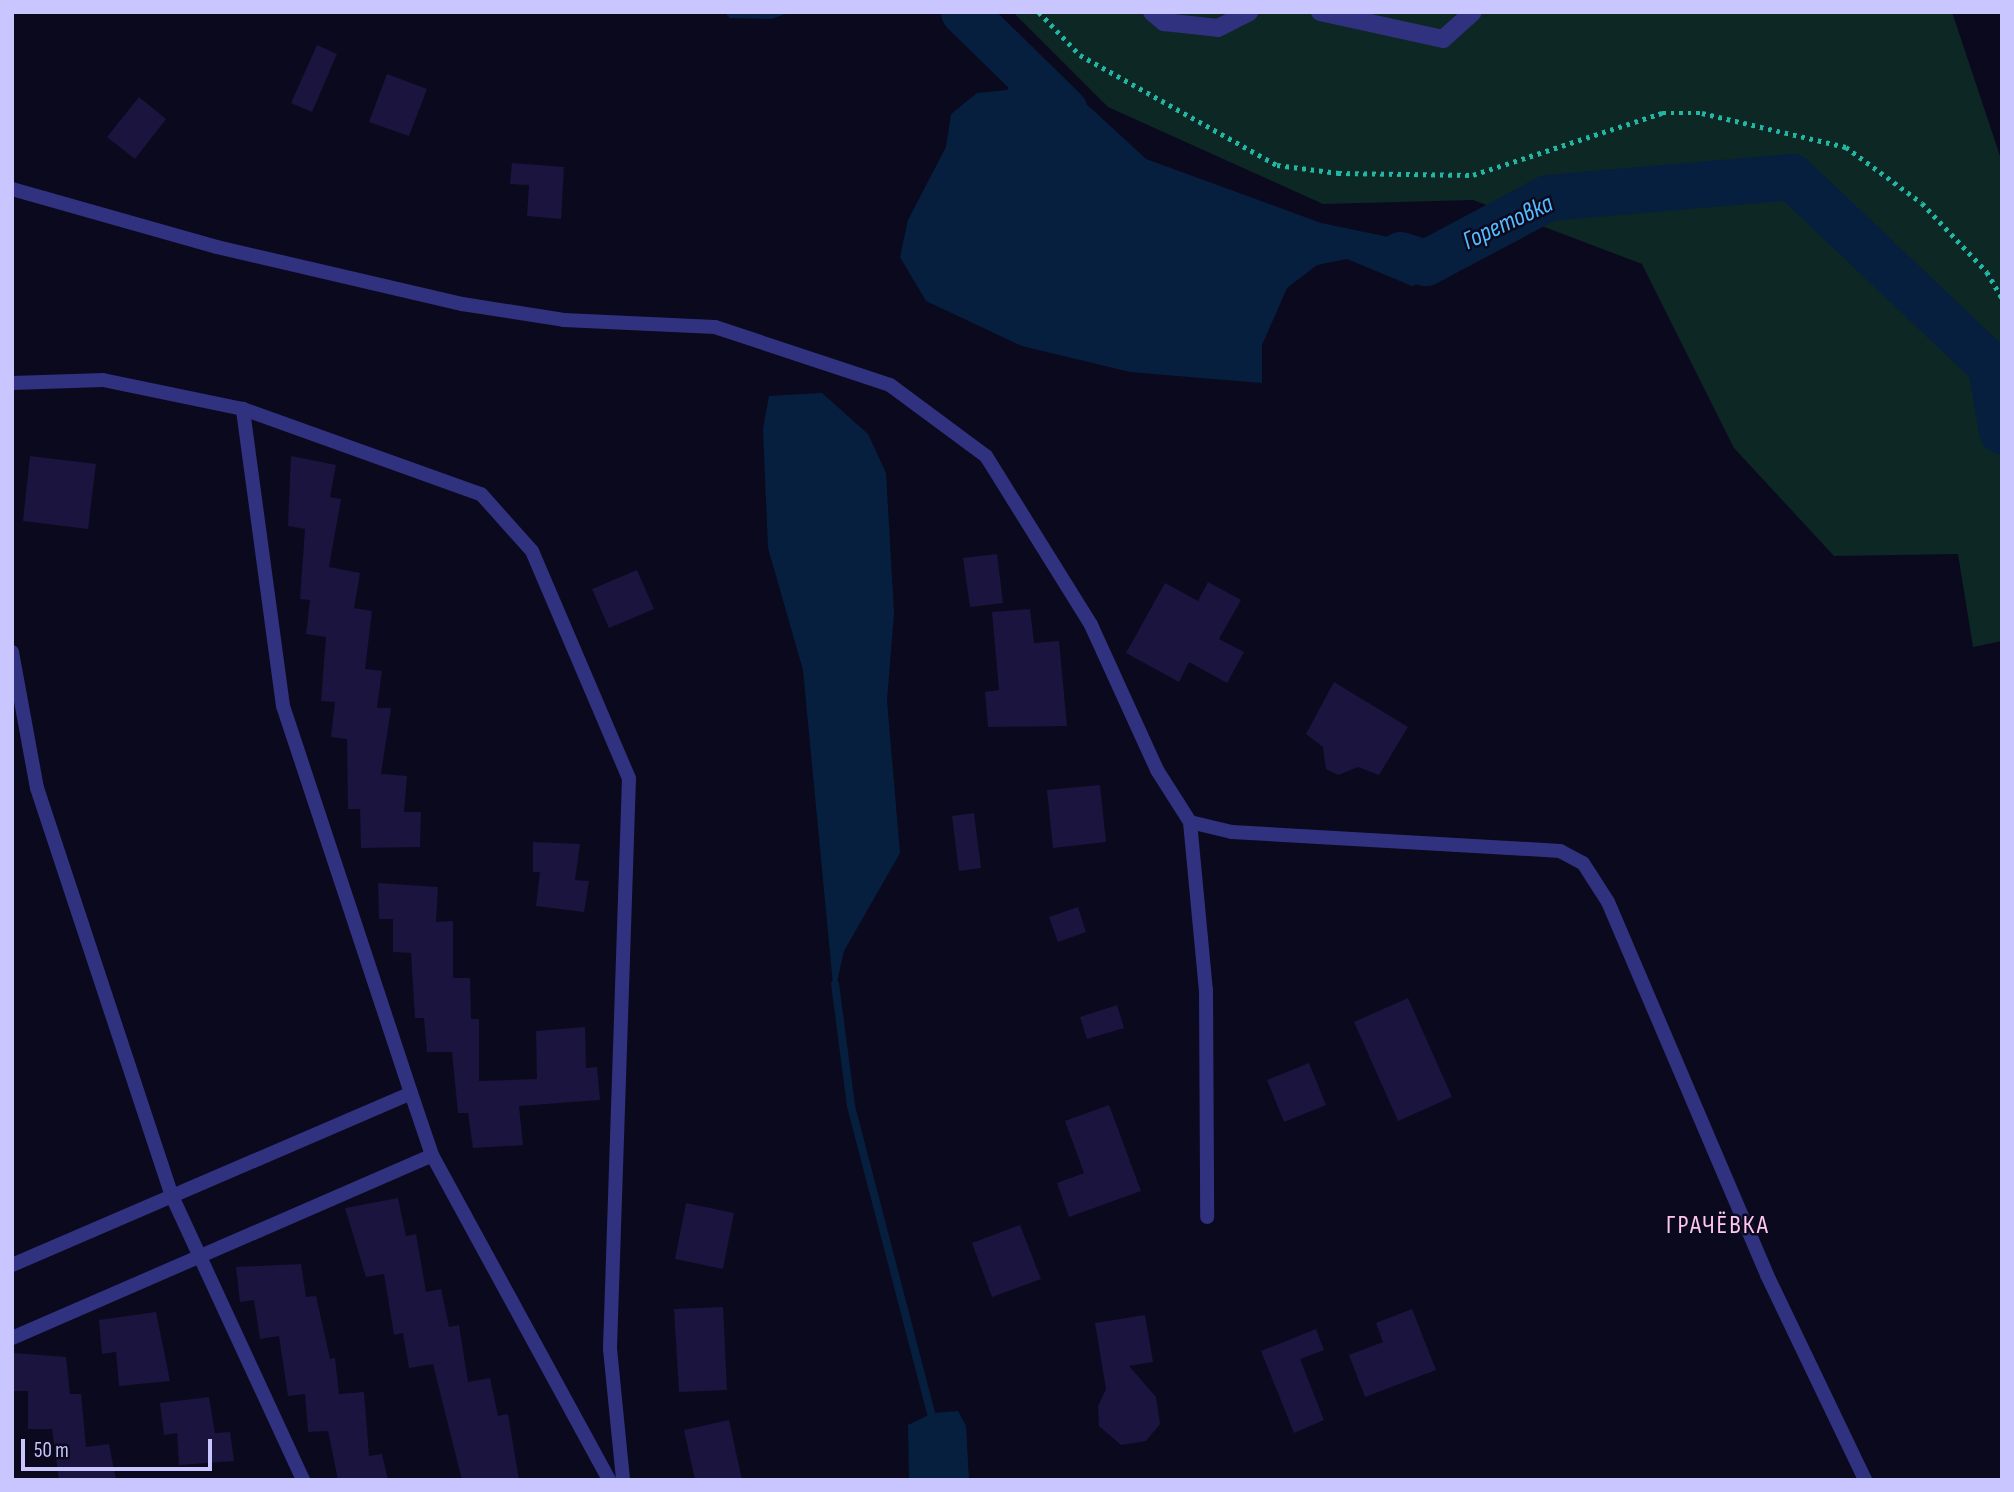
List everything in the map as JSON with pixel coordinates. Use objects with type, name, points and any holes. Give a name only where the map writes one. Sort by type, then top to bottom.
[{"type":"street","points":[[1152,12],[1164,22],[1218,28],[1249,12]]},
{"type":"street","points":[[1320,12],[1443,39],[1473,12]]},
{"type":"lane","points":[[12,190],[217,247],[462,304],[564,320],[715,327],[890,385],[986,456],[1091,625],[1157,770],[1190,822],[1206,990],[1208,1217]]},
{"type":"lane","points":[[12,383],[103,380],[243,409],[481,494],[533,551],[629,778],[611,1349],[623,1480]]},
{"type":"lane","points":[[243,409],[283,706],[432,1156],[609,1480]]},
{"type":"lane","points":[[12,652],[37,788],[171,1194],[194,1255],[303,1480]]},
{"type":"lane","points":[[1190,822],[1232,832],[1560,851],[1583,863],[1608,902],[1767,1275],[1865,1480]]},
{"type":"lane","points":[[12,1265],[171,1194],[411,1093]]},
{"type":"lane","points":[[12,1338],[194,1255],[432,1156]]},
{"type":"path","points":[[1039,12],[1080,55],[1276,165],[1338,173],[1473,175],[1662,113],[1702,113],[1846,148],[1922,203],[1987,272],[2002,298]]},
{"type":"green space","points":[[1013,12],[1952,12],[2002,162],[2002,641],[1973,647],[1958,554],[1834,556],[1734,448],[1642,264],[1473,200],[1323,204],[1108,107]]},
{"type":"water","points":[[724,12],[792,12],[771,19],[730,18]]},
{"type":"water","points":[[1030,52],[1146,159],[1321,223],[1427,245],[1459,246],[1466,267],[1412,286],[1347,259],[1317,265],[1287,288],[1262,345],[1262,383],[1130,372],[1022,346],[926,301],[900,257],[908,220],[946,147],[951,114],[977,93],[1007,90]]},
{"type":"water","points":[[822,393],[868,434],[886,473],[894,613],[887,701],[900,853],[844,951],[834,995],[803,670],[768,548],[763,429],[769,396]]},
{"type":"water","points":[[958,1411],[966,1426],[969,1480],[909,1480],[908,1425],[933,1413]]},
{"type":"building","points":[[317,45],[337,54],[312,112],[291,103]]},
{"type":"building","points":[[387,74],[427,89],[409,136],[369,122]]},
{"type":"building","points":[[139,97],[166,119],[135,159],[107,137]]},
{"type":"building","points":[[512,163],[564,167],[561,219],[527,216],[529,185],[510,184]]},
{"type":"building","points":[[30,456],[96,464],[88,529],[23,521]]},
{"type":"building","points":[[291,456],[336,465],[330,497],[341,499],[329,567],[360,573],[354,608],[372,611],[365,669],[382,671],[377,708],[391,708],[381,774],[407,776],[404,812],[421,812],[420,847],[361,848],[360,809],[348,809],[347,739],[331,737],[335,702],[321,701],[326,637],[306,634],[310,600],[300,599],[305,529],[288,526]]},
{"type":"building","points":[[997,554],[1003,603],[970,607],[963,558]]},
{"type":"building","points":[[637,570],[654,609],[609,628],[592,589]]},
{"type":"building","points":[[1208,582],[1241,600],[1219,639],[1244,652],[1227,683],[1189,662],[1179,682],[1126,653],[1165,583],[1198,601]]},
{"type":"building","points":[[1030,609],[1034,643],[1059,641],[1067,726],[988,727],[985,692],[999,690],[992,612]]},
{"type":"building","points":[[1334,682],[1408,727],[1379,775],[1358,767],[1338,775],[1326,769],[1323,747],[1306,734]]},
{"type":"building","points":[[1100,785],[1106,842],[1053,848],[1047,790]]},
{"type":"building","points":[[974,813],[981,868],[959,871],[952,816]]},
{"type":"building","points":[[533,842],[580,844],[575,880],[589,881],[584,912],[536,906],[540,872],[533,872]]},
{"type":"building","points":[[378,883],[438,887],[436,922],[453,921],[453,978],[470,978],[471,1019],[479,1019],[479,1081],[537,1079],[536,1031],[585,1027],[586,1068],[597,1067],[600,1100],[519,1106],[523,1145],[473,1148],[468,1113],[458,1113],[452,1052],[427,1052],[424,1018],[415,1018],[411,953],[393,952],[393,919],[379,919]]},
{"type":"building","points":[[1078,907],[1086,932],[1058,942],[1049,917]]},
{"type":"building","points":[[1408,998],[1452,1097],[1398,1121],[1354,1022]]},
{"type":"building","points":[[1117,1005],[1124,1028],[1087,1039],[1080,1017]]},
{"type":"building","points":[[1309,1063],[1326,1105],[1284,1122],[1267,1080]]},
{"type":"building","points":[[1109,1105],[1141,1191],[1069,1217],[1057,1183],[1084,1173],[1065,1121]]},
{"type":"building","points":[[398,1198],[406,1236],[416,1234],[426,1292],[441,1289],[449,1327],[459,1325],[468,1382],[490,1378],[498,1416],[508,1414],[519,1480],[462,1480],[433,1364],[409,1368],[403,1333],[394,1335],[384,1274],[366,1277],[345,1208]]},
{"type":"building","points":[[686,1203],[734,1213],[723,1269],[675,1259]]},
{"type":"building","points":[[1020,1225],[1041,1279],[992,1297],[972,1243]]},
{"type":"building","points":[[301,1264],[306,1297],[316,1296],[330,1359],[335,1358],[339,1394],[364,1392],[369,1456],[382,1454],[388,1480],[338,1480],[328,1431],[308,1432],[305,1394],[288,1396],[279,1336],[260,1339],[254,1300],[240,1302],[236,1267]]},
{"type":"building","points":[[723,1307],[727,1390],[679,1392],[674,1309]]},
{"type":"building","points":[[1412,1309],[1436,1370],[1365,1397],[1349,1355],[1383,1342],[1376,1323]]},
{"type":"building","points":[[156,1312],[170,1381],[119,1386],[116,1352],[102,1354],[99,1320]]},
{"type":"building","points":[[1145,1315],[1153,1362],[1129,1366],[1156,1397],[1160,1424],[1146,1441],[1121,1445],[1099,1426],[1098,1406],[1106,1389],[1095,1323]]},
{"type":"building","points":[[1316,1329],[1324,1350],[1300,1359],[1324,1420],[1294,1433],[1261,1351]]},
{"type":"building","points":[[14,1353],[66,1357],[70,1394],[81,1394],[86,1447],[109,1444],[116,1480],[59,1480],[52,1429],[28,1429],[28,1391],[14,1391]]},
{"type":"building","points":[[209,1397],[215,1433],[230,1432],[234,1461],[179,1465],[177,1433],[164,1435],[160,1403]]},
{"type":"building","points":[[729,1420],[742,1480],[695,1480],[684,1430]]},
{"type":"waterway","name":"Горетовка","points":[[964,12],[1065,111]]},
{"type":"waterway","name":"Горетовка","points":[[1401,255],[1426,263],[1548,198],[1792,177],[1991,366],[2002,431]]},
{"type":"waterway","points":[[835,984],[851,1106],[933,1421]]},
{"type":"district","name":"ГРАЧЁВКА","points":[[1718,1226]]}]
